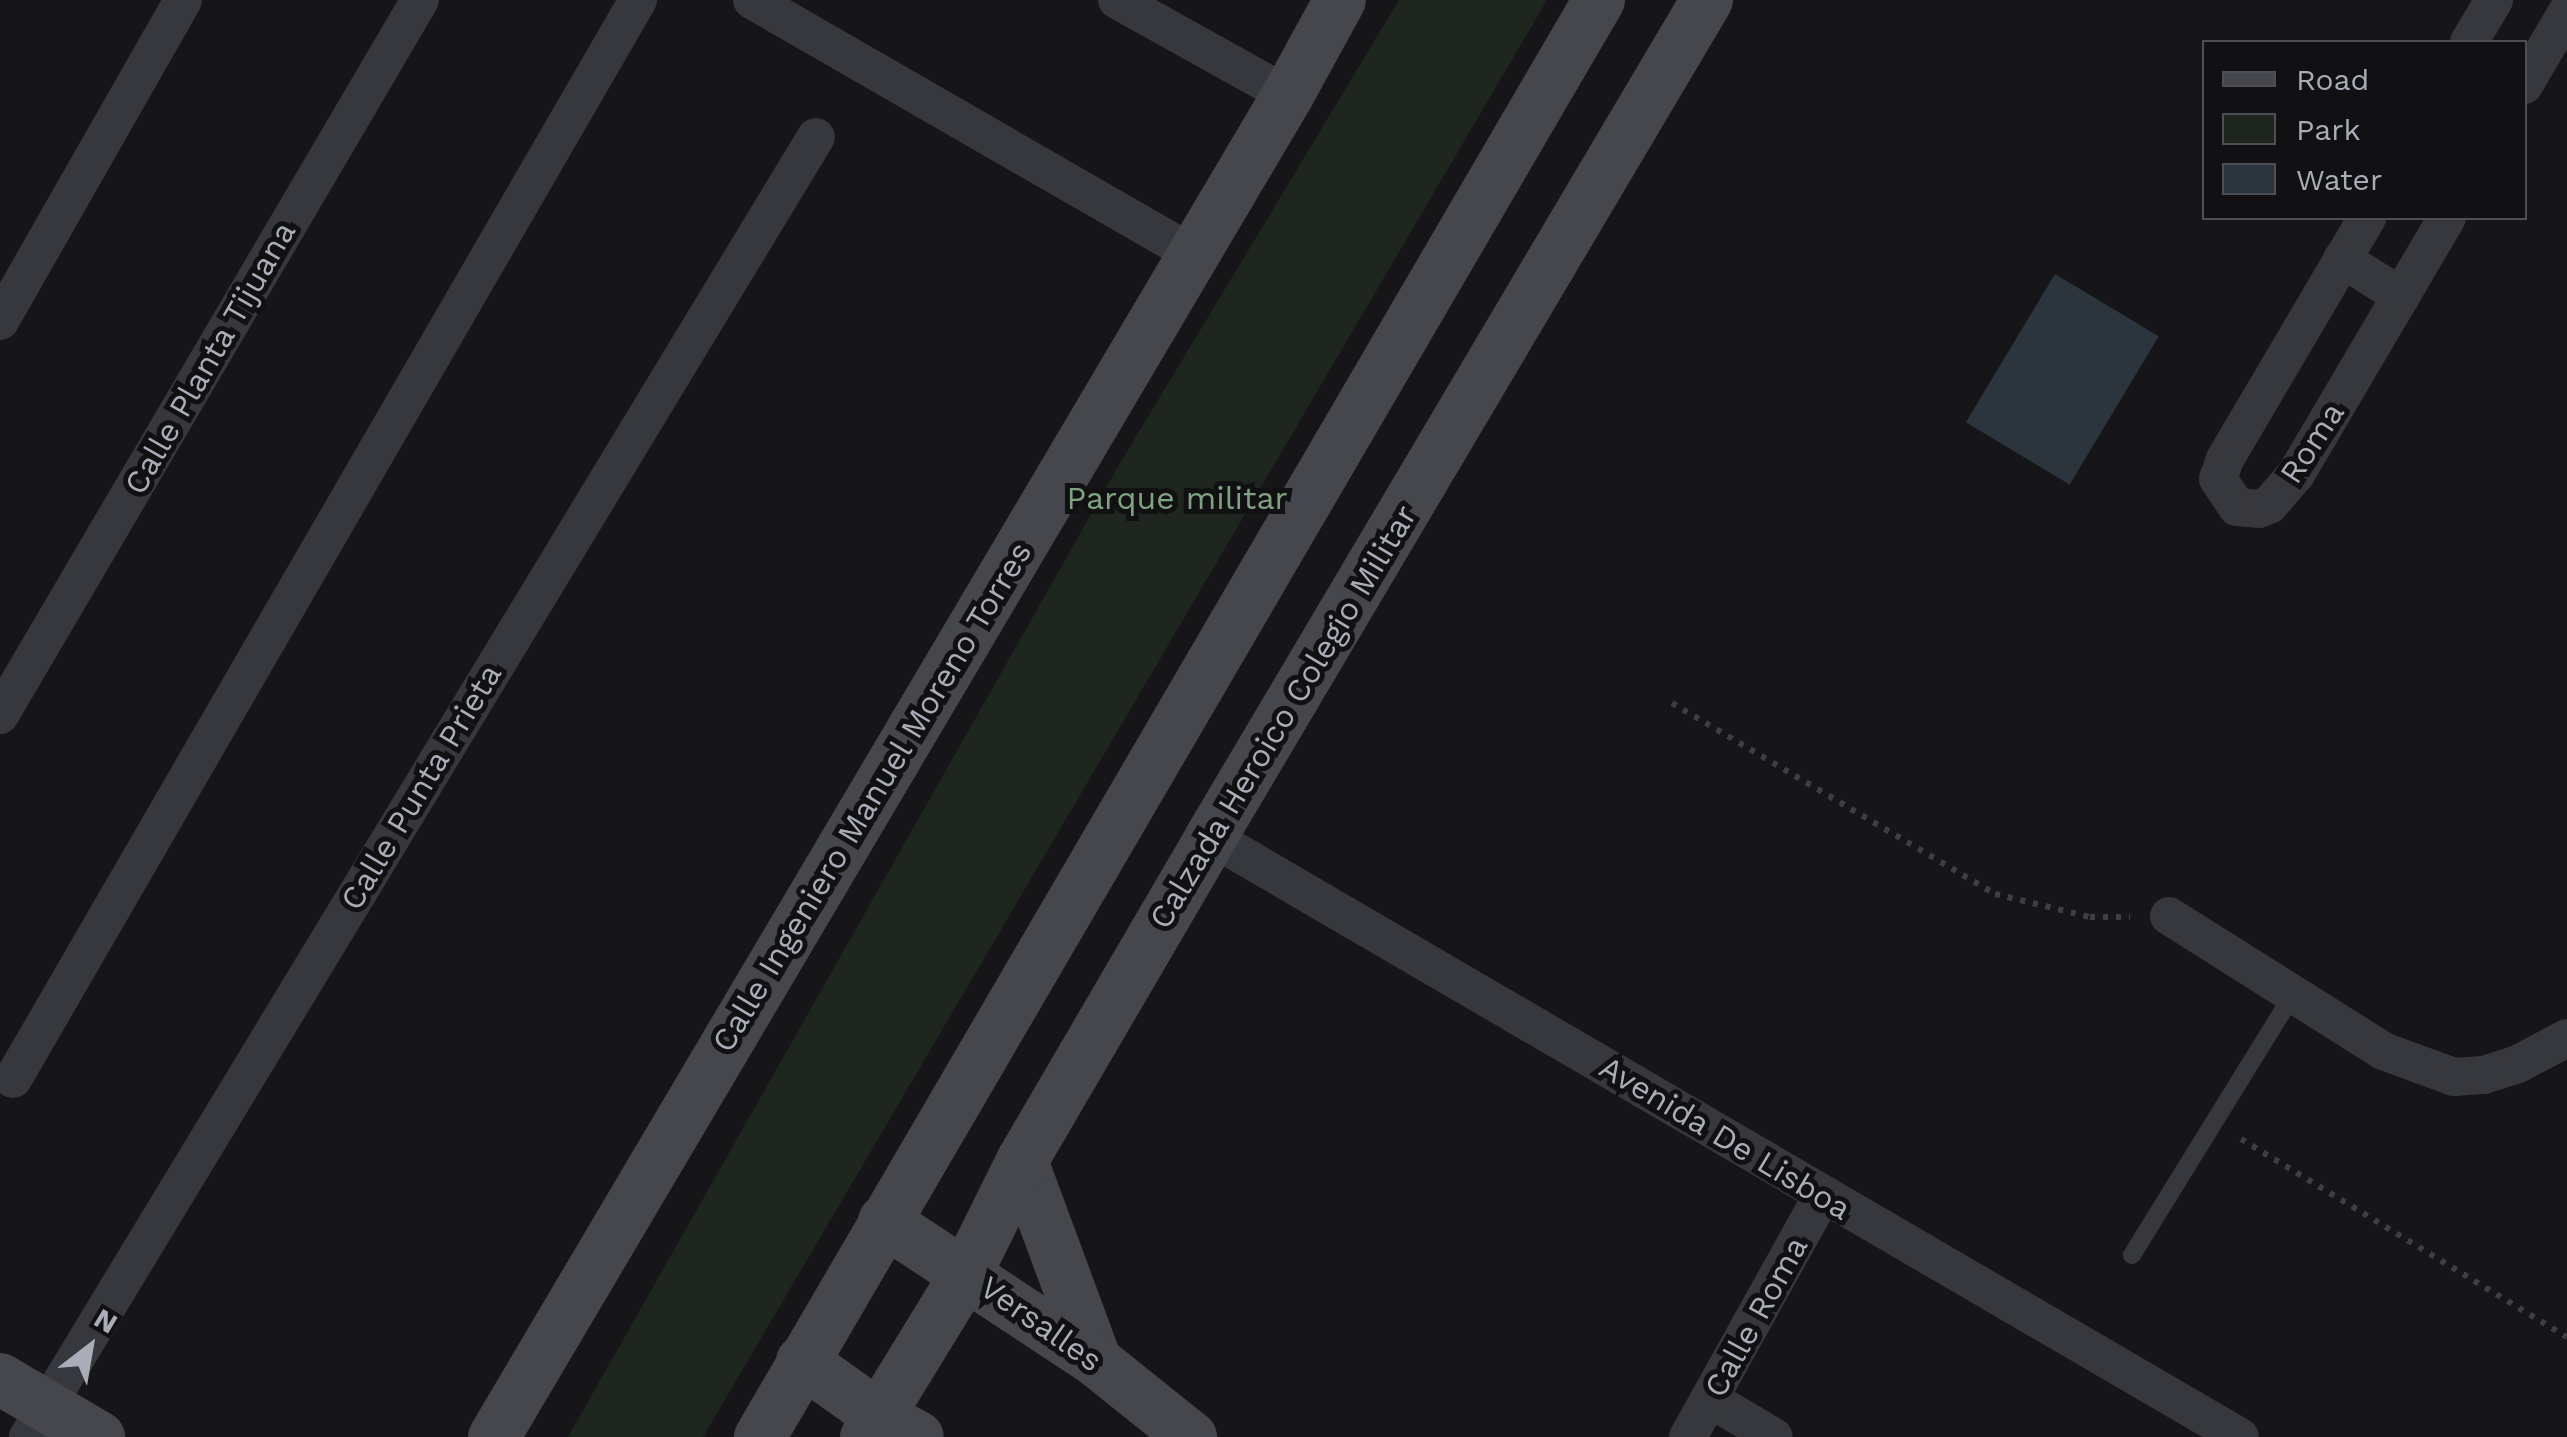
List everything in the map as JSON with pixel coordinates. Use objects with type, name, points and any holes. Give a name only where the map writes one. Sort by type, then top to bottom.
[{"type":"main road","name":"Calle Ingeniero Manuel Moreno Torres","points":[[494,1437],[1288,95],[1340,0]]},
{"type":"main road","points":[[760,1437],[1599,0]]},
{"type":"main road","name":"Calzada Heroico Colegio Militar","points":[[888,1430],[1022,1161],[1708,0]]},
{"type":"main road","points":[[1022,1161],[1096,1361]]},
{"type":"main road","name":"Versalles","points":[[884,1222],[967,1272],[1096,1361],[1169,1430]]},
{"type":"main road","points":[[802,1362],[888,1430]]},
{"type":"main road","points":[[0,1379],[37,1421],[100,1437]]},
{"type":"street","points":[[0,321],[183,0]]},
{"type":"street","name":"Calle Planta Tijuana","points":[[0,716],[420,0]]},
{"type":"street","points":[[14,1078],[638,0]]},
{"type":"street","points":[[752,0],[1193,254]]},
{"type":"street","points":[[1117,0],[1288,95]]},
{"type":"street","points":[[2470,40],[2494,0]]},
{"type":"street","points":[[2527,80],[2567,12]]},
{"type":"street","name":"Calle Punta Prieta","points":[[37,1421],[816,136]]},
{"type":"street","name":"Roma","points":[[2365,220],[2225,459],[2218,480],[2237,507],[2259,509],[2270,504],[2296,474],[2446,220]]},
{"type":"street","points":[[2342,259],[2401,296]]},
{"type":"street","name":"Avenida De Lisboa","points":[[1211,837],[2240,1437]]},
{"type":"street","points":[[2169,916],[2383,1051],[2454,1077],[2484,1075],[2518,1064],[2567,1038]]},
{"type":"street","name":"Calle Roma","points":[[1688,1437],[1822,1196]]},
{"type":"street","points":[[1710,1399],[1774,1437]]},
{"type":"lane","points":[[2132,1255],[2293,994]]},
{"type":"path","points":[[1672,703],[1995,894],[2090,917],[2169,916]]},
{"type":"path","points":[[2214,1123],[2567,1337]]},
{"type":"green space","name":"Parque militar","points":[[1399,0],[1547,0],[703,1437],[568,1437],[1119,465]]},
{"type":"water","points":[[2055,274],[2159,336],[2070,485],[1966,422]]}]
